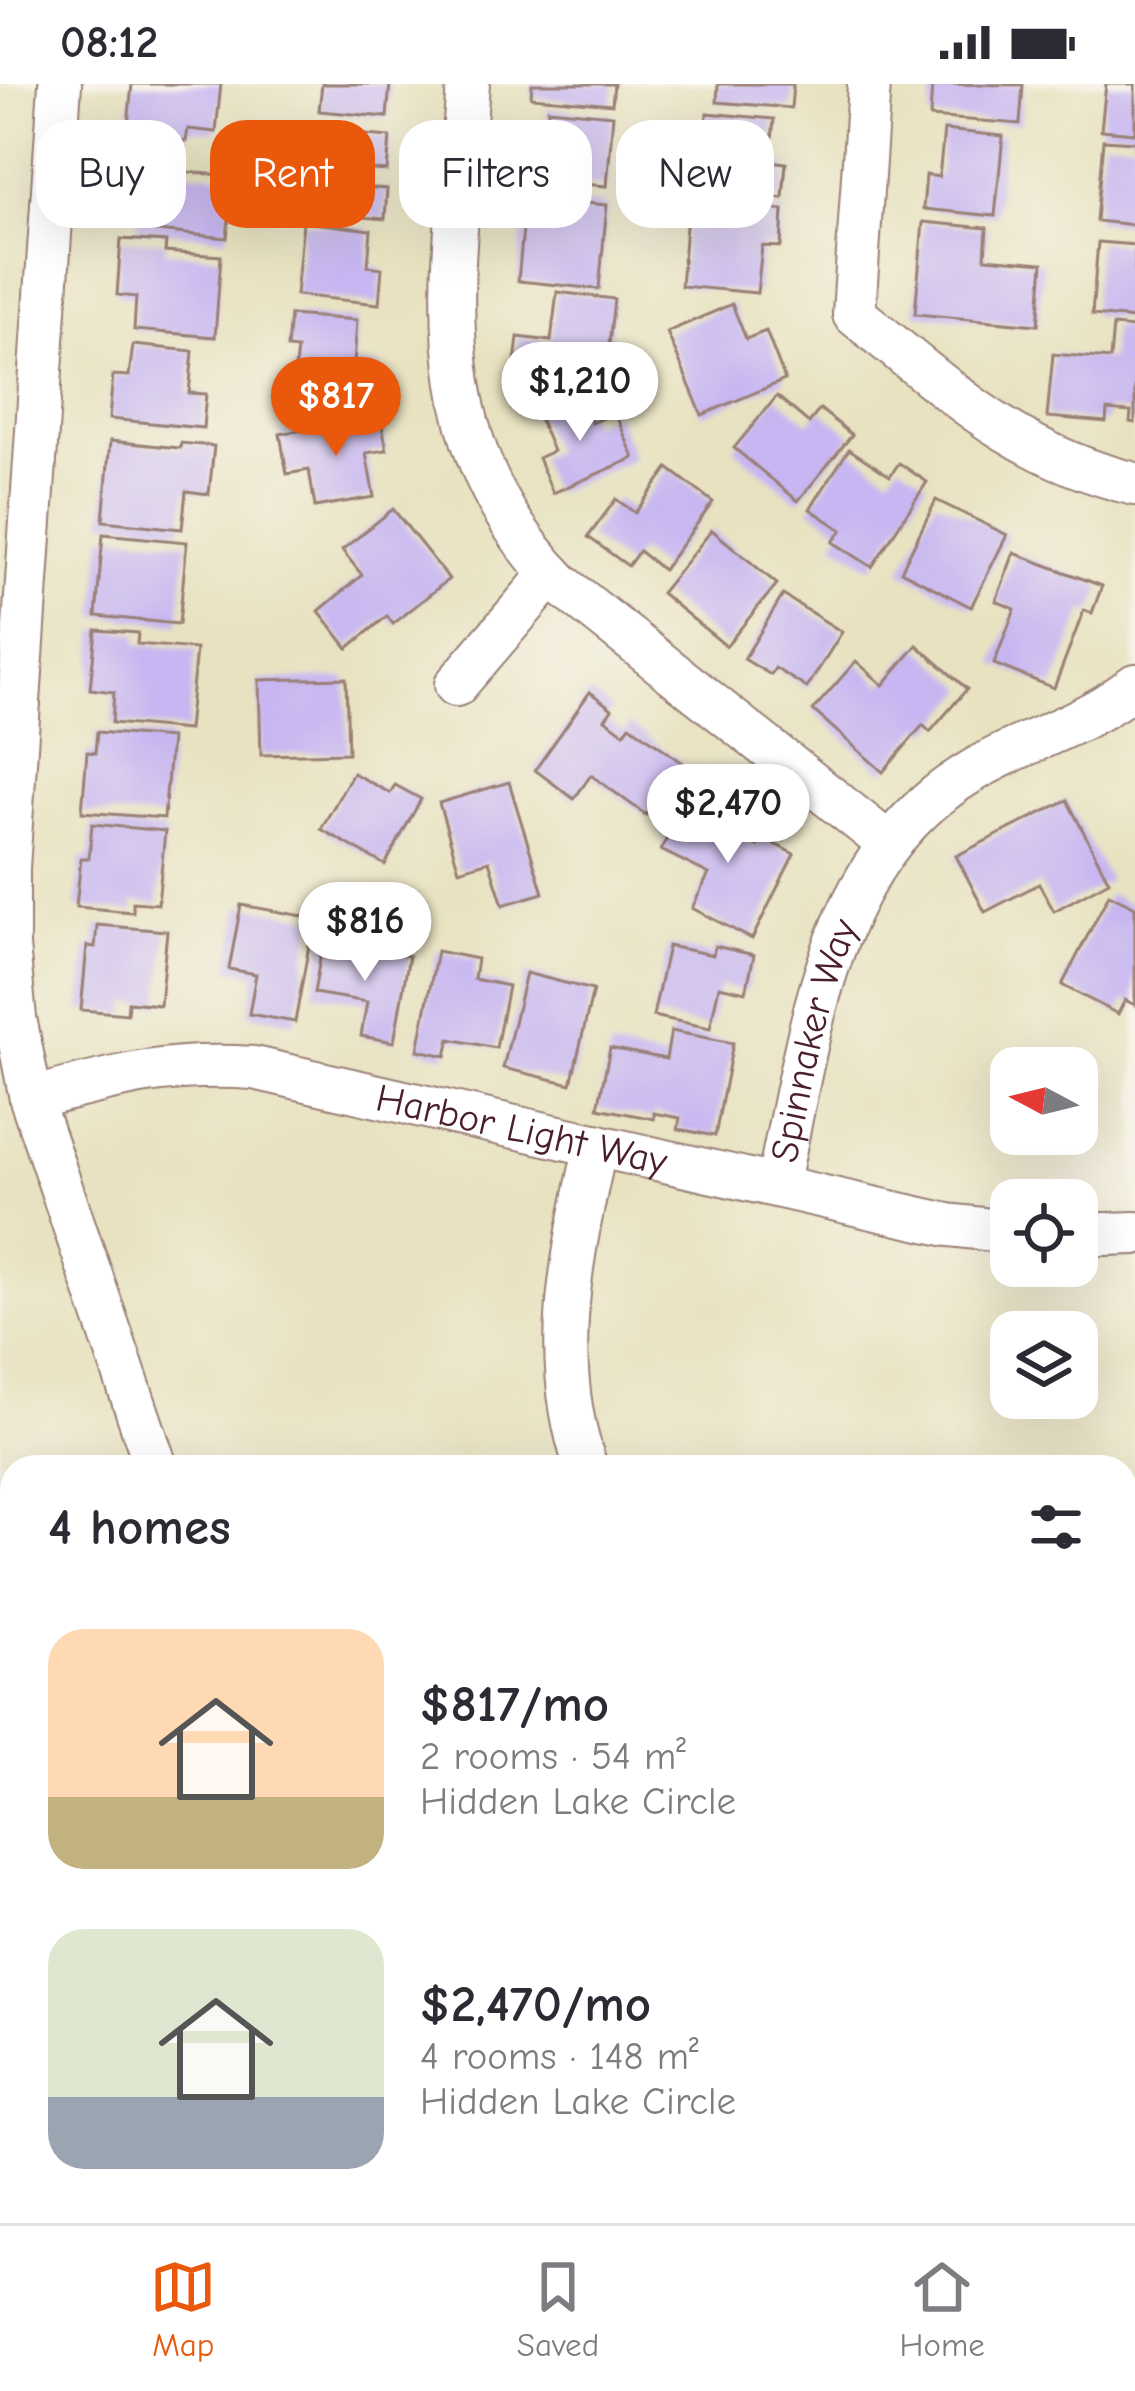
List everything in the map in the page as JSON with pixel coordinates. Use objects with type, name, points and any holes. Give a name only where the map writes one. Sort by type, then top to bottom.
[{"type":"street","points":[[60,84],[15,546],[4,946],[31,1099],[152,1455]]},
{"type":"street","points":[[468,84],[453,353],[460,406],[476,458],[499,506],[551,574],[889,844]]},
{"type":"street","points":[[869,84],[854,314],[995,426],[1060,460],[1135,484]]},
{"type":"street","points":[[456,685],[551,574]]},
{"type":"street","name":"Spinnaker Way","points":[[777,1186],[829,956],[845,914],[889,844],[922,808],[962,776],[1003,754],[1129,704]]},
{"type":"street","name":"Harbor Light Way","points":[[31,1099],[145,1069],[202,1064],[254,1068],[948,1225],[990,1230]]},
{"type":"street","points":[[583,1455],[566,1382],[564,1318],[596,1145]]},
{"type":"street","points":[[1098,1234],[1135,1233]]},
{"type":"building","points":[[132,84],[221,84],[217,120],[210,120],[210,131],[188,129],[186,141],[186,120],[128,120]]},
{"type":"building","points":[[322,84],[390,84],[387,117],[319,111]]},
{"type":"building","points":[[532,84],[614,84],[612,104],[531,97]]},
{"type":"building","points":[[718,84],[793,84],[791,108],[717,102]]},
{"type":"building","points":[[932,84],[1023,85],[1020,124],[930,117]]},
{"type":"building","points":[[1106,84],[1135,84],[1135,133],[1101,130]]},
{"type":"building","points":[[548,109],[613,115],[607,186],[592,185],[592,120],[547,120]]},
{"type":"building","points":[[707,113],[774,119],[774,120],[706,120]]},
{"type":"building","points":[[944,130],[1003,136],[995,216],[923,209],[926,175],[939,177]]},
{"type":"building","points":[[375,136],[390,137],[387,171],[375,170]]},
{"type":"building","points":[[1103,140],[1135,142],[1135,225],[1096,221]]},
{"type":"building","points":[[774,162],[786,163],[783,198],[774,197]]},
{"type":"building","points":[[186,172],[210,174],[210,228],[228,228],[227,238],[137,229],[186,228]]},
{"type":"building","points":[[375,188],[387,189],[385,219],[375,218]]},
{"type":"building","points":[[592,204],[607,205],[599,289],[518,281],[523,228],[592,228]]},
{"type":"building","points":[[774,209],[783,210],[781,247],[762,246],[757,293],[681,286],[686,228],[774,228]]},
{"type":"building","points":[[923,222],[987,228],[985,258],[1043,263],[1038,325],[915,314]]},
{"type":"building","points":[[302,228],[371,230],[368,266],[382,268],[379,304],[296,295]]},
{"type":"building","points":[[121,239],[166,242],[165,252],[221,256],[215,337],[134,330],[136,297],[117,295]]},
{"type":"building","points":[[1098,242],[1135,245],[1135,319],[1092,315]]},
{"type":"building","points":[[557,292],[614,299],[605,381],[514,371],[518,337],[551,341]]},
{"type":"building","points":[[732,304],[746,339],[766,331],[785,380],[702,415],[667,332]]},
{"type":"building","points":[[290,315],[357,320],[354,364],[379,366],[375,404],[292,396],[297,349],[287,348]]},
{"type":"building","points":[[1113,326],[1135,328],[1135,423],[1130,422],[1131,412],[1107,410],[1106,422],[1047,417],[1053,354],[1110,359]]},
{"type":"building","points":[[133,345],[193,351],[189,393],[206,394],[203,428],[109,419],[113,375],[129,376]]},
{"type":"building","points":[[580,395],[592,423],[615,413],[634,458],[553,493],[538,458],[553,451],[537,413]]},
{"type":"building","points":[[777,396],[809,423],[820,409],[852,435],[798,501],[734,448]]},
{"type":"building","points":[[380,416],[387,450],[366,453],[374,497],[315,507],[309,470],[287,474],[280,434]]},
{"type":"building","points":[[110,441],[180,448],[181,443],[214,446],[209,494],[186,491],[182,529],[103,521]]},
{"type":"building","points":[[849,449],[890,476],[899,463],[927,482],[872,567],[833,542],[842,530],[810,509]]},
{"type":"building","points":[[668,468],[713,502],[663,570],[639,551],[628,566],[588,537],[616,499],[635,513]]},
{"type":"building","points":[[936,500],[1007,535],[971,607],[901,571]]},
{"type":"building","points":[[393,509],[449,579],[393,624],[387,616],[348,648],[319,611],[362,575],[342,550]]},
{"type":"building","points":[[712,530],[777,584],[726,646],[661,593]]},
{"type":"building","points":[[103,534],[187,542],[179,624],[96,616]]},
{"type":"building","points":[[1014,553],[1102,586],[1092,613],[1084,610],[1054,688],[994,664],[1015,609],[996,601]]},
{"type":"building","points":[[783,595],[842,632],[807,688],[775,668],[771,675],[744,659]]},
{"type":"building","points":[[96,630],[138,633],[137,644],[196,649],[188,730],[112,723],[114,692],[90,689]]},
{"type":"building","points":[[917,645],[967,689],[930,732],[923,725],[883,772],[813,710],[856,661],[883,685]]},
{"type":"building","points":[[346,678],[348,753],[261,755],[259,680]]},
{"type":"building","points":[[590,692],[612,709],[605,719],[624,733],[630,725],[683,763],[646,815],[591,775],[574,799],[535,770]]},
{"type":"building","points":[[97,732],[171,738],[164,818],[82,812],[87,752],[95,753]]},
{"type":"building","points":[[353,773],[390,793],[395,785],[421,799],[385,865],[321,829]]},
{"type":"building","points":[[509,782],[543,893],[503,905],[489,861],[459,870],[439,803]]},
{"type":"building","points":[[688,796],[744,825],[738,836],[758,846],[762,838],[794,854],[752,939],[692,908],[709,874],[661,850]]},
{"type":"building","points":[[1067,800],[1109,881],[1054,911],[1039,884],[985,912],[956,856]]},
{"type":"building","points":[[92,824],[165,831],[158,904],[133,902],[133,912],[76,907],[81,858],[89,858]]},
{"type":"building","points":[[1109,894],[1135,907],[1135,1005],[1125,1000],[1118,1014],[1062,985]]},
{"type":"building","points":[[241,905],[314,918],[295,1022],[249,1014],[256,974],[229,969]]},
{"type":"building","points":[[97,925],[167,931],[160,1005],[128,1002],[127,1014],[81,1010],[87,946],[95,947]]},
{"type":"building","points":[[323,941],[409,956],[394,1042],[361,1036],[367,1002],[314,993]]},
{"type":"building","points":[[668,946],[713,955],[715,946],[754,955],[746,992],[719,986],[710,1028],[653,1016]]},
{"type":"building","points":[[437,951],[477,959],[474,979],[508,986],[496,1048],[450,1039],[446,1056],[418,1050]]},
{"type":"building","points":[[526,973],[593,990],[571,1084],[503,1068]]},
{"type":"building","points":[[671,1031],[733,1043],[715,1136],[678,1129],[680,1118],[654,1113],[654,1119],[598,1108],[610,1048],[666,1059]]}]
